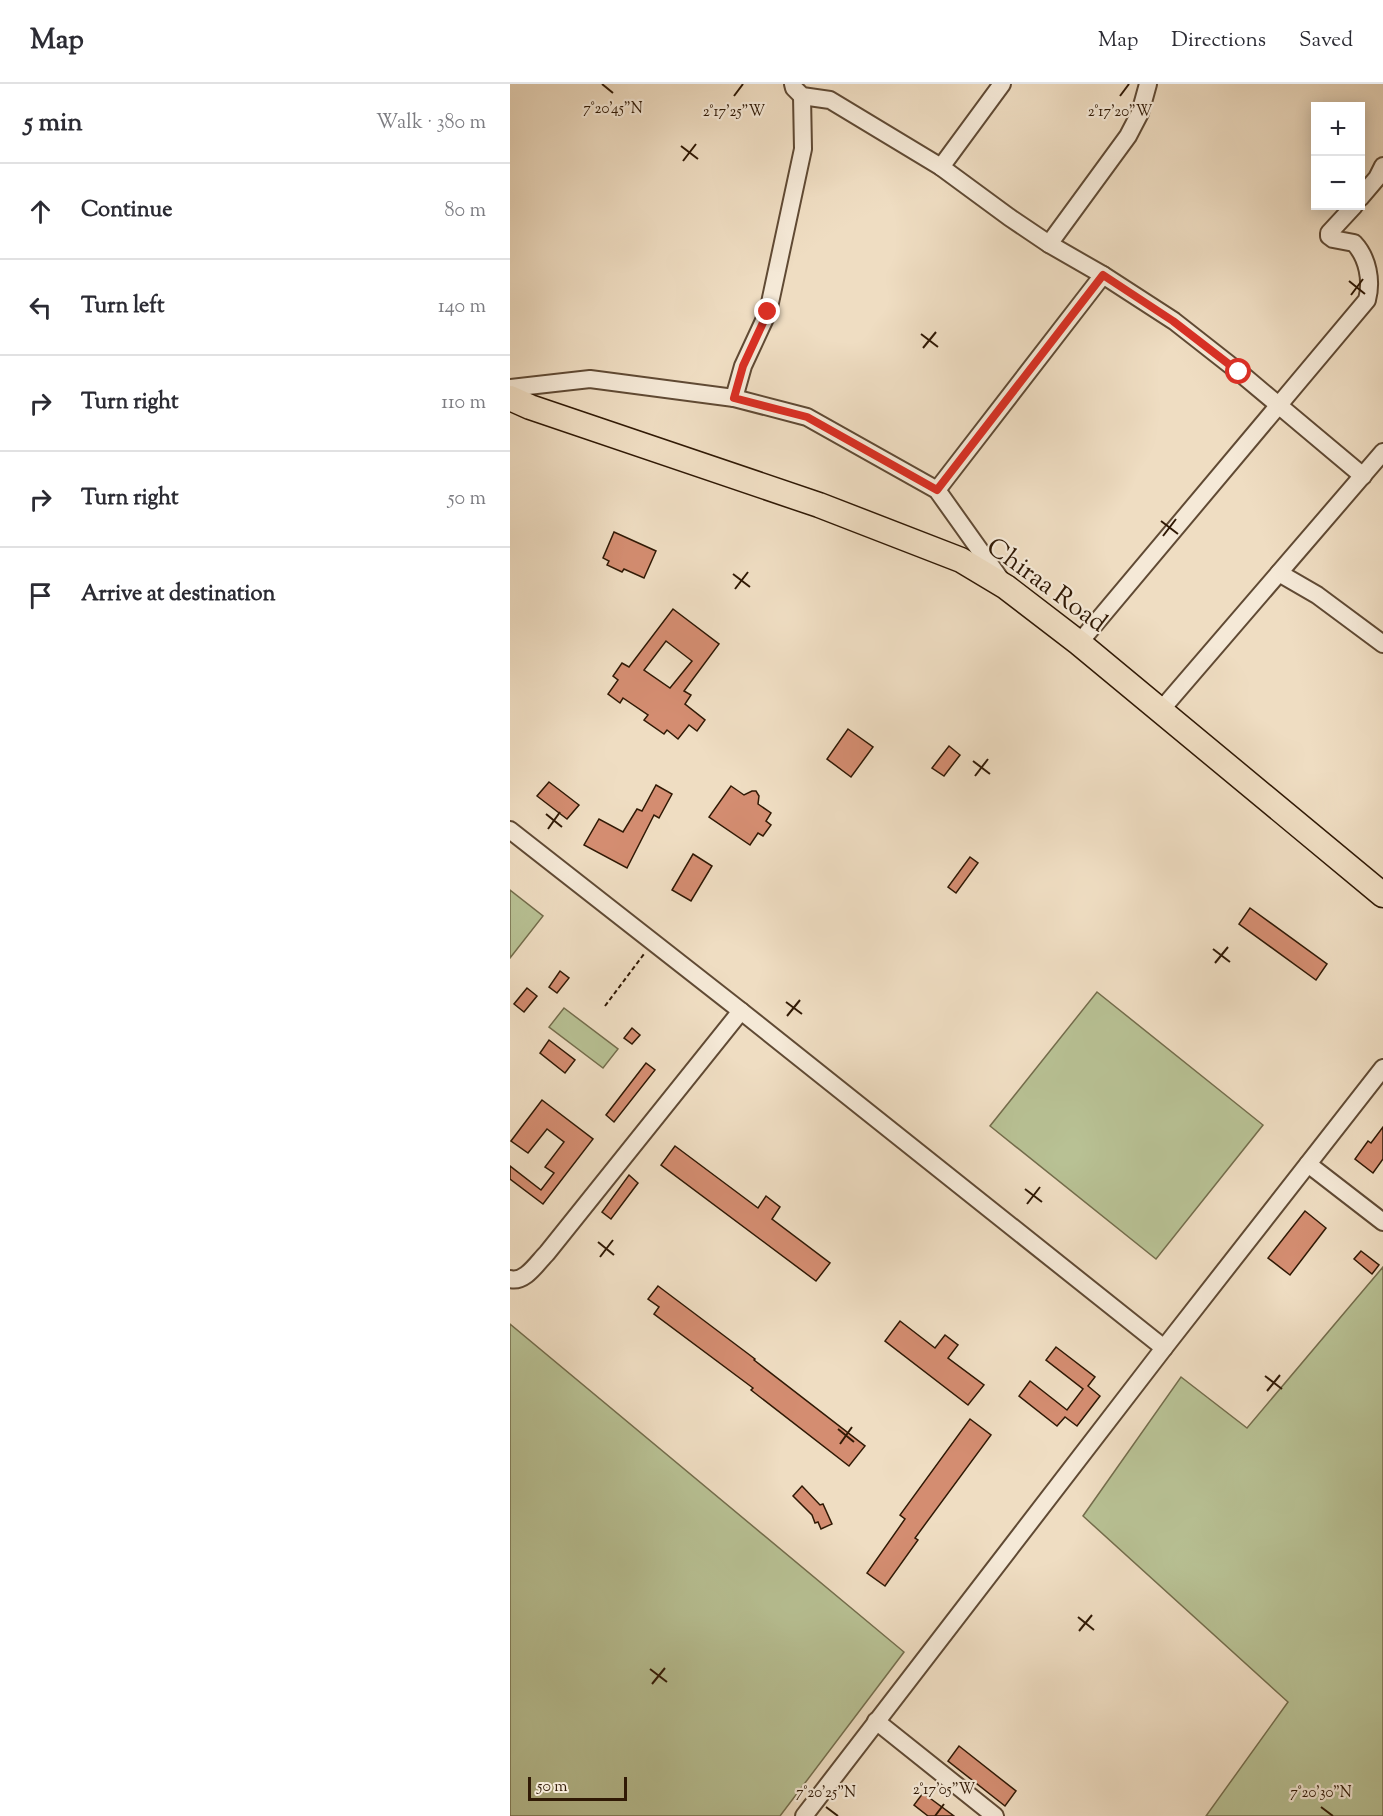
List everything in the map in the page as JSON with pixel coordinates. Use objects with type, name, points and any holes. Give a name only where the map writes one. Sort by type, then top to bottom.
[{"type":"highway","name":"Chiraa Road","points":[[510,398],[541,411],[819,505],[962,560],[1006,586],[1079,643],[1383,896]]},
{"type":"street","points":[[941,167],[1002,84]]},
{"type":"street","points":[[1049,244],[1128,136],[1140,112],[1148,84]]},
{"type":"street","points":[[734,398],[743,366],[768,312],[803,148],[797,90],[830,100],[941,167],[1049,244],[1103,275],[1173,321],[1363,476]]},
{"type":"street","points":[[1365,192],[1377,178],[1383,166]]},
{"type":"street","points":[[1079,643],[1367,300],[1370,290],[1369,275],[1360,252],[1354,243],[1333,239],[1329,236],[1329,233],[1350,210]]},
{"type":"street","points":[[937,490],[1103,275]]},
{"type":"street","points":[[510,388],[590,379],[734,398],[807,417],[937,490],[1006,586]]},
{"type":"street","points":[[1161,710],[1383,452]]},
{"type":"street","points":[[1280,573],[1317,596],[1383,644]]},
{"type":"street","points":[[510,830],[1164,1348]]},
{"type":"street","points":[[510,1280],[522,1279],[547,1253],[741,1011]]},
{"type":"street","points":[[804,1816],[1383,1068]]},
{"type":"street","points":[[1308,1164],[1383,1222]]},
{"type":"street","points":[[876,1721],[995,1816]]},
{"type":"path","points":[[605,1006],[653,943]]},
{"type":"green space","points":[[510,890],[543,916],[510,958]]},
{"type":"green space","points":[[1097,992],[1263,1125],[1156,1259],[990,1126]]},
{"type":"green space","points":[[564,1008],[618,1049],[603,1068],[549,1027]]},
{"type":"green space","points":[[1383,1267],[1383,1816],[1206,1816],[1288,1702],[1083,1516],[1181,1377],[1247,1428]]},
{"type":"green space","points":[[510,1324],[904,1652],[780,1816],[510,1816]]},
{"type":"building","points":[[614,532],[656,551],[644,578],[624,569],[622,572],[607,565],[609,561],[603,558]]},
{"type":"building","points":[[673,609],[719,644],[684,691],[691,695],[685,704],[705,720],[697,731],[689,725],[678,739],[667,730],[664,734],[644,720],[648,715],[623,698],[620,703],[608,694],[618,680],[613,676],[622,663],[629,667]],"holes":[[[666,641],[692,661],[670,688],[644,670]]]},
{"type":"building","points":[[848,729],[873,747],[851,777],[827,759]]},
{"type":"building","points":[[949,746],[960,755],[944,776],[932,768]]},
{"type":"building","points":[[549,782],[579,805],[567,819],[537,796]]},
{"type":"building","points":[[656,785],[672,794],[659,818],[654,815],[627,868],[584,845],[599,819],[623,832],[637,809],[642,811]]},
{"type":"building","points":[[731,786],[744,795],[756,791],[759,796],[758,804],[771,813],[766,821],[771,825],[763,836],[758,833],[750,845],[709,817]]},
{"type":"building","points":[[693,854],[712,866],[691,901],[672,890]]},
{"type":"building","points":[[970,857],[978,863],[956,893],[948,887]]},
{"type":"building","points":[[1250,908],[1327,964],[1316,980],[1239,924]]},
{"type":"building","points":[[560,971],[569,978],[557,993],[549,987]]},
{"type":"building","points":[[527,988],[537,996],[524,1012],[514,1004]]},
{"type":"building","points":[[632,1028],[640,1035],[632,1044],[624,1038]]},
{"type":"building","points":[[549,1040],[575,1060],[565,1073],[540,1053]]},
{"type":"building","points":[[646,1063],[655,1070],[614,1122],[606,1115]]},
{"type":"building","points":[[542,1100],[593,1139],[543,1204],[510,1179],[510,1166],[541,1190],[554,1173],[545,1167],[564,1142],[547,1129],[528,1153],[511,1141]]},
{"type":"building","points":[[1383,1127],[1383,1159],[1373,1173],[1355,1159],[1368,1141],[1371,1143]]},
{"type":"building","points":[[675,1146],[758,1208],[766,1196],[780,1207],[772,1219],[830,1263],[816,1281],[661,1165]]},
{"type":"building","points":[[629,1175],[638,1183],[611,1219],[602,1212]]},
{"type":"building","points":[[1305,1211],[1326,1228],[1290,1275],[1268,1258]]},
{"type":"building","points":[[1361,1251],[1379,1265],[1372,1274],[1354,1259]]},
{"type":"building","points":[[658,1286],[865,1446],[849,1466],[751,1390],[753,1388],[654,1314],[659,1307],[648,1299]]},
{"type":"building","points":[[900,1321],[935,1348],[945,1335],[958,1345],[948,1358],[984,1385],[968,1405],[885,1341]]},
{"type":"building","points":[[1056,1347],[1095,1377],[1088,1386],[1100,1396],[1077,1426],[1065,1417],[1057,1426],[1019,1396],[1030,1381],[1067,1410],[1083,1389],[1046,1360]]},
{"type":"building","points":[[970,1419],[991,1435],[915,1538],[918,1540],[885,1586],[867,1573],[905,1519],[900,1515]]},
{"type":"building","points":[[802,1486],[820,1505],[823,1504],[832,1524],[821,1529],[818,1522],[815,1523],[812,1515],[793,1496]]},
{"type":"building","points":[[959,1746],[1016,1791],[1005,1806],[948,1761]]},
{"type":"building","points":[[923,1793],[954,1816],[928,1816],[914,1805]]},
{"type":"route","points":[[768,312],[743,366],[734,398],[807,417],[937,490],[1103,275],[1173,321],[1239,372]]}]
